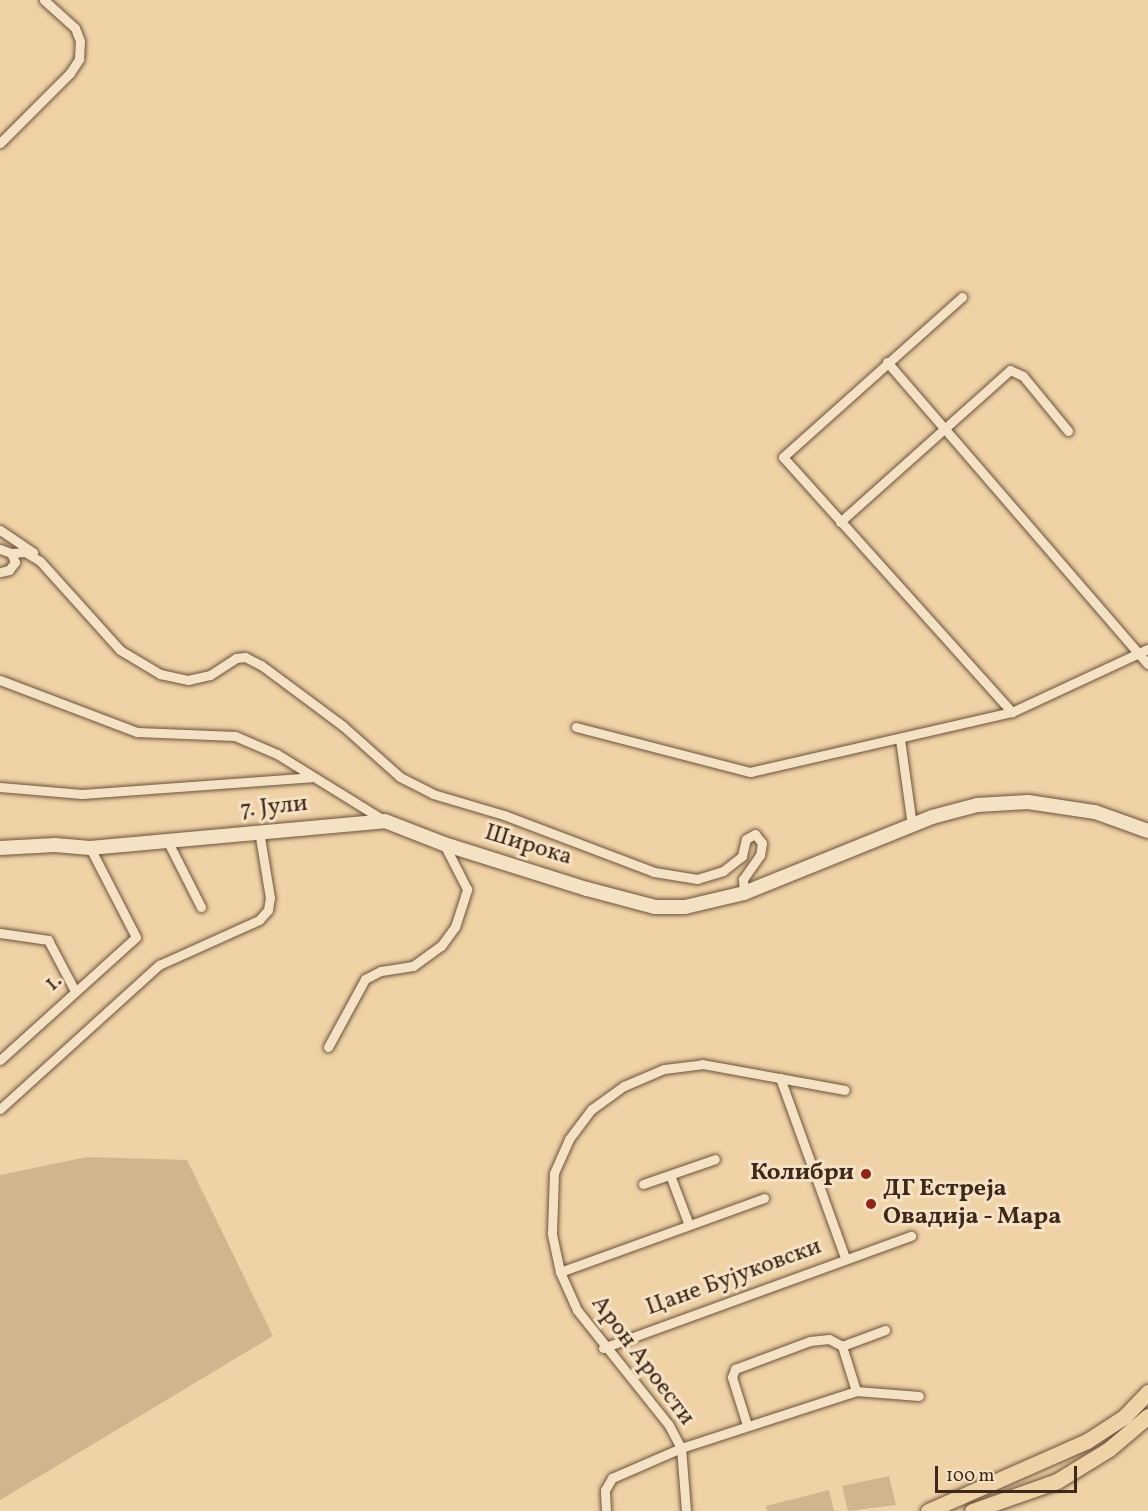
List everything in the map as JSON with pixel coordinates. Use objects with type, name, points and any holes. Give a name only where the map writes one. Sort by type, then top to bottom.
[{"type":"main road","points":[[928,1511],[1087,1441],[1124,1417],[1148,1392]]},
{"type":"main road","points":[[972,1511],[1057,1481],[1109,1449],[1148,1416]]},
{"type":"street","points":[[0,143],[70,73],[79,59],[80,41],[75,28],[44,0]]},
{"type":"street","points":[[962,297],[783,457],[1012,712]]},
{"type":"street","points":[[887,362],[1144,650],[1148,664]]},
{"type":"street","points":[[840,522],[1010,370],[1023,376],[1068,431]]},
{"type":"street","points":[[0,530],[30,548],[120,650],[150,668],[172,678],[188,680],[210,675],[236,658],[244,657],[261,665],[343,726],[400,777],[433,794],[504,815],[654,872],[698,879],[723,871],[741,856],[746,838],[755,834],[762,843],[760,855],[743,879],[744,893]]},
{"type":"street","points":[[0,549],[11,553],[25,552],[40,561]]},
{"type":"street","points":[[0,572],[9,570],[15,562],[11,553]]},
{"type":"street","points":[[576,727],[750,772],[1012,712],[1144,650]]},
{"type":"street","name":"Широка","points":[[0,680],[137,732],[235,736],[277,754],[385,821],[444,844],[655,907],[713,903],[744,893],[912,825],[977,805],[1028,802],[1095,812],[1148,831]]},
{"type":"street","points":[[900,739],[912,825]]},
{"type":"street","points":[[0,787],[82,794],[311,777]]},
{"type":"street","name":"7. Јули","points":[[0,848],[55,845],[90,849],[259,831],[385,821]]},
{"type":"street","points":[[0,1109],[159,965],[259,920],[268,910],[270,898],[259,831]]},
{"type":"street","points":[[168,842],[201,907]]},
{"type":"street","points":[[328,1047],[365,979],[381,971],[413,966],[437,950],[455,927],[467,889],[444,844]]},
{"type":"street","name":"1.","points":[[0,1060],[136,937],[90,849]]},
{"type":"street","points":[[0,943],[5,934],[48,940],[75,991]]},
{"type":"street","name":"Арон Ароести","points":[[686,1511],[681,1448],[668,1424],[603,1348],[577,1310],[560,1272],[552,1233],[554,1173],[569,1139],[592,1109],[624,1086],[664,1069],[702,1064],[845,1090]]},
{"type":"street","name":"Цане Бујуковски","points":[[780,1078],[845,1258]]},
{"type":"street","points":[[644,1184],[715,1159]]},
{"type":"street","points":[[670,1175],[689,1226]]},
{"type":"street","name":"Арон Ароести","points":[[560,1272],[764,1198]]},
{"type":"street","name":"Цане Бујуковски","points":[[603,1348],[845,1258],[911,1236]]},
{"type":"street","points":[[842,1346],[885,1330]]},
{"type":"street","points":[[747,1425],[732,1377],[735,1369],[810,1341],[829,1339],[842,1346],[856,1391]]},
{"type":"street","points":[[606,1511],[605,1490],[612,1478],[681,1448],[856,1391],[919,1396]]},
{"type":"shaded area","points":[[87,1157],[187,1160],[273,1336],[0,1500],[0,1175]]},
{"type":"shaded area","points":[[889,1476],[896,1505],[848,1511],[842,1486]]},
{"type":"shaded area","points":[[829,1490],[834,1511],[767,1511],[766,1506]]},
{"type":"place","name":"Колибри","points":[[866,1174]]},
{"type":"place","name":"ДГ Естреја Овадија - Мара","points":[[871,1204]]}]
